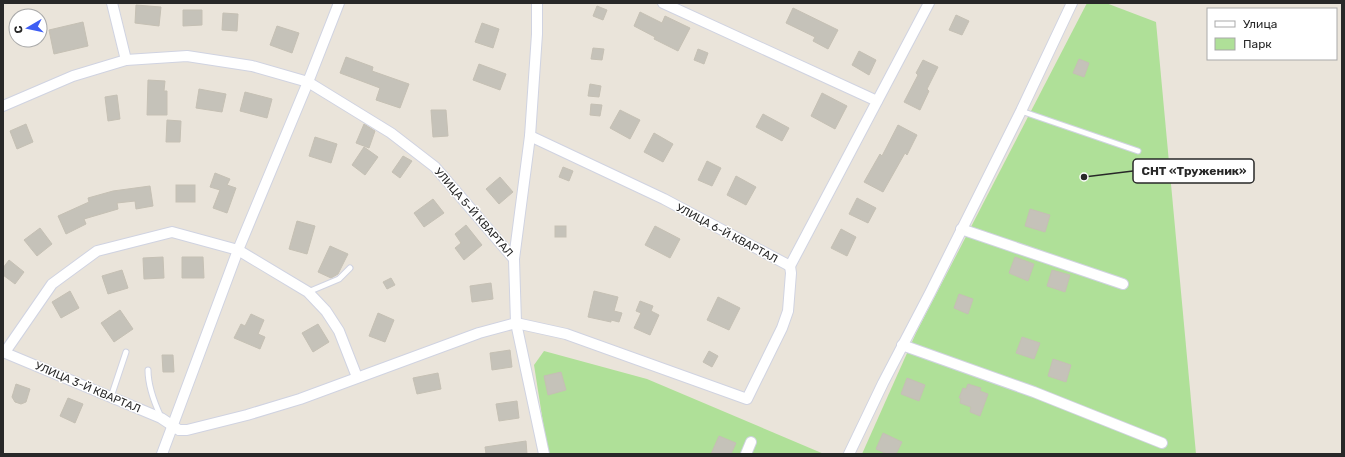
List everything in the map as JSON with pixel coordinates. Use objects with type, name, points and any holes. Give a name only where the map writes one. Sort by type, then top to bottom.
[{"type":"street","points":[[112,3],[126,60]]},
{"type":"street","points":[[162,454],[238,250],[308,82],[339,3]]},
{"type":"street","points":[[514,259],[533,108],[537,3]]},
{"type":"street","points":[[663,3],[877,101]]},
{"type":"street","name":"УЛИЦА 6-Й КВАРТАЛ","points":[[530,136],[664,200],[790,266],[929,3]]},
{"type":"street","points":[[849,454],[902,345],[930,293],[1021,111],[1072,3]]},
{"type":"street","name":"УЛИЦА 5-Й КВАРТАЛ","points":[[3,106],[73,76],[126,60],[187,56],[252,66],[308,82],[391,133],[435,167],[514,259],[516,323],[544,454]]},
{"type":"street","points":[[961,229],[1123,284]]},
{"type":"street","points":[[4,352],[52,284],[97,251],[172,232],[238,250],[308,292],[326,311],[339,331],[357,377]]},
{"type":"street","points":[[516,323],[566,334],[747,399],[782,328],[788,311],[791,273],[790,266]]},
{"type":"street","name":"УЛИЦА 3-Й КВАРТАЛ","points":[[4,352],[161,418],[179,430],[187,430],[247,415],[300,398],[479,333],[516,323]]},
{"type":"street","points":[[902,345],[1034,392],[1162,443]]},
{"type":"street","points":[[746,454],[751,442]]},
{"type":"lane","points":[[1021,111],[1138,151]]},
{"type":"lane","points":[[308,292],[339,279],[350,268]]},
{"type":"lane","points":[[110,397],[126,352]]},
{"type":"lane","points":[[148,370],[148,378],[153,397],[161,418]]},
{"type":"green space","points":[[1087,3],[1106,3],[1156,22],[1196,454],[862,454],[916,333]]},
{"type":"green space","points":[[544,351],[647,379],[824,454],[548,454],[534,365]]},
{"type":"building","points":[[136,5],[161,7],[159,26],[135,23]]},
{"type":"building","points":[[597,6],[607,10],[603,20],[593,16]]},
{"type":"building","points":[[793,8],[838,30],[828,49],[813,41],[815,37],[786,23]]},
{"type":"building","points":[[183,10],[202,10],[202,25],[183,26]]},
{"type":"building","points":[[640,12],[662,23],[665,16],[690,28],[678,51],[654,39],[655,37],[634,26]]},
{"type":"building","points":[[223,13],[238,14],[237,31],[222,30]]},
{"type":"building","points":[[956,15],[969,21],[962,35],[949,30]]},
{"type":"building","points":[[83,22],[88,46],[54,54],[49,30]]},
{"type":"building","points":[[482,23],[499,29],[493,48],[475,42]]},
{"type":"building","points":[[277,26],[299,33],[292,53],[270,45]]},
{"type":"building","points":[[593,48],[604,49],[602,60],[591,59]]},
{"type":"building","points":[[698,49],[708,53],[704,64],[694,60]]},
{"type":"building","points":[[859,51],[876,60],[869,75],[852,65]]},
{"type":"building","points":[[346,57],[373,67],[372,71],[409,84],[400,108],[376,100],[380,88],[340,73]]},
{"type":"building","points":[[1079,59],[1089,63],[1084,77],[1073,73]]},
{"type":"building","points":[[923,60],[938,67],[927,89],[929,91],[920,110],[904,102],[918,75],[916,73]]},
{"type":"building","points":[[479,64],[506,74],[500,90],[473,80]]},
{"type":"building","points":[[148,80],[165,81],[164,91],[167,91],[167,115],[147,115]]},
{"type":"building","points":[[590,84],[601,86],[599,97],[588,96]]},
{"type":"building","points":[[199,89],[226,94],[222,112],[196,108]]},
{"type":"building","points":[[245,92],[272,99],[267,118],[240,111]]},
{"type":"building","points":[[822,93],[847,106],[835,129],[811,116]]},
{"type":"building","points":[[117,95],[120,119],[108,121],[105,97]]},
{"type":"building","points":[[591,104],[602,105],[600,116],[590,115]]},
{"type":"building","points":[[431,110],[446,110],[448,136],[433,137]]},
{"type":"building","points":[[620,110],[640,120],[630,139],[610,128]]},
{"type":"building","points":[[763,114],[789,128],[782,141],[756,127]]},
{"type":"building","points":[[167,120],[181,121],[180,142],[166,142]]},
{"type":"building","points":[[26,124],[33,142],[17,149],[10,131]]},
{"type":"building","points":[[364,124],[375,131],[369,148],[356,143]]},
{"type":"building","points":[[898,125],[917,135],[907,155],[905,153],[883,192],[864,182],[880,154],[882,156]]},
{"type":"building","points":[[654,133],[673,144],[663,162],[644,152]]},
{"type":"building","points":[[315,137],[337,144],[331,163],[309,156]]},
{"type":"building","points":[[364,147],[378,157],[365,175],[352,165]]},
{"type":"building","points":[[403,156],[412,161],[400,178],[392,172]]},
{"type":"building","points":[[707,161],[721,168],[712,186],[698,180]]},
{"type":"building","points":[[563,167],[573,171],[569,181],[559,177]]},
{"type":"building","points":[[215,173],[230,179],[227,185],[236,188],[227,213],[213,208],[220,190],[210,187]]},
{"type":"building","points":[[736,176],[756,187],[746,205],[727,195]]},
{"type":"building","points":[[500,177],[513,192],[499,204],[486,189]]},
{"type":"building","points":[[176,185],[195,185],[195,202],[176,202]]},
{"type":"building","points":[[150,186],[153,206],[136,209],[135,201],[117,203],[118,209],[84,219],[86,224],[66,234],[58,216],[89,202],[88,198],[113,191]]},
{"type":"building","points":[[857,198],[876,208],[868,223],[849,214]]},
{"type":"building","points":[[433,199],[444,213],[424,227],[414,213]]},
{"type":"building","points":[[1030,209],[1050,215],[1045,232],[1025,226]]},
{"type":"building","points":[[297,221],[315,226],[307,254],[289,249]]},
{"type":"building","points":[[466,225],[482,245],[464,260],[455,248],[461,243],[455,234]]},
{"type":"building","points":[[555,226],[566,226],[566,237],[555,237]]},
{"type":"building","points":[[655,226],[680,239],[670,258],[645,245]]},
{"type":"building","points":[[40,228],[52,244],[37,256],[24,240]]},
{"type":"building","points":[[841,229],[856,237],[847,256],[831,248]]},
{"type":"building","points":[[330,246],[348,254],[338,274],[331,278],[318,272]]},
{"type":"building","points":[[163,257],[164,278],[144,279],[143,258]]},
{"type":"building","points":[[182,257],[203,257],[204,278],[182,278]]},
{"type":"building","points":[[1015,257],[1034,264],[1028,281],[1009,273]]},
{"type":"building","points":[[9,260],[24,272],[15,284],[3,275],[3,268]]},
{"type":"building","points":[[122,270],[128,288],[108,294],[102,276]]},
{"type":"building","points":[[1052,270],[1070,275],[1065,292],[1047,286]]},
{"type":"building","points":[[391,278],[395,285],[387,289],[383,282]]},
{"type":"building","points":[[491,283],[493,299],[472,302],[470,286]]},
{"type":"building","points":[[70,291],[79,308],[61,318],[52,302]]},
{"type":"building","points":[[594,291],[618,297],[614,311],[622,313],[619,322],[611,320],[611,322],[588,317]]},
{"type":"building","points":[[959,294],[973,299],[968,314],[954,308]]},
{"type":"building","points":[[718,297],[740,308],[729,330],[707,320]]},
{"type":"building","points":[[640,301],[653,306],[651,311],[659,315],[650,335],[634,328],[641,313],[636,311]]},
{"type":"building","points":[[120,310],[133,329],[114,342],[101,323]]},
{"type":"building","points":[[378,313],[394,320],[385,342],[369,336]]},
{"type":"building","points":[[251,314],[264,320],[258,334],[265,337],[260,349],[234,338],[241,324],[245,326]]},
{"type":"building","points":[[318,324],[329,342],[313,352],[302,333]]},
{"type":"building","points":[[1022,337],[1040,343],[1034,359],[1016,353]]},
{"type":"building","points":[[510,350],[512,367],[492,370],[490,353]]},
{"type":"building","points":[[709,351],[718,356],[712,367],[703,362]]},
{"type":"building","points":[[162,355],[173,355],[174,372],[163,372]]},
{"type":"building","points":[[1053,359],[1071,365],[1066,382],[1048,376]]},
{"type":"building","points":[[561,372],[566,390],[548,395],[544,376]]},
{"type":"building","points":[[438,373],[441,389],[417,394],[413,378]]},
{"type":"building","points":[[907,378],[925,385],[919,401],[901,394]]},
{"type":"building","points":[[16,384],[30,389],[26,402],[21,404],[15,402],[12,397]]},
{"type":"building","points":[[968,384],[981,388],[980,391],[988,394],[980,416],[970,412],[971,407],[960,403],[961,398],[959,398],[963,388],[966,389]]},
{"type":"building","points":[[68,398],[83,404],[75,423],[60,416]]},
{"type":"building","points":[[517,401],[519,418],[499,421],[496,404]]},
{"type":"building","points":[[883,433],[902,442],[896,454],[887,454],[876,449]]},
{"type":"building","points":[[719,436],[736,443],[731,454],[711,454]]},
{"type":"building","points":[[526,441],[527,454],[486,454],[485,447]]},
{"type":"place","name":"СНТ «Труженик»","points":[[1084,177]]}]
